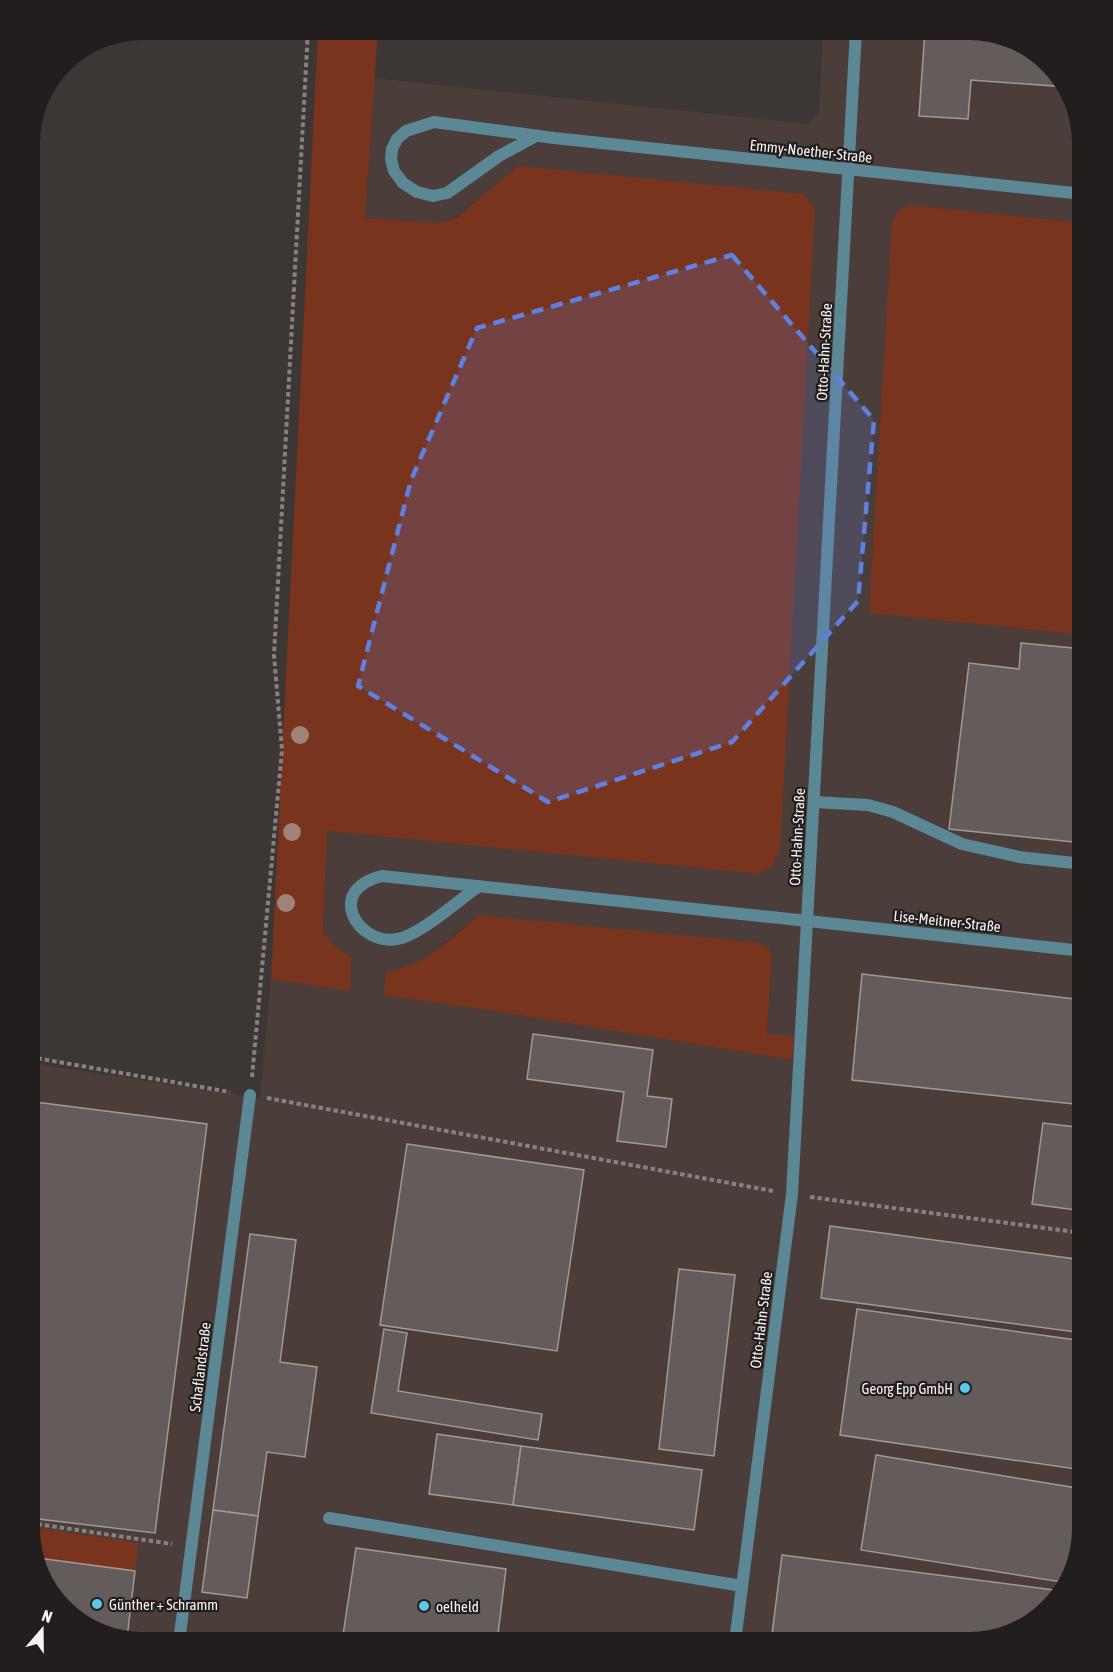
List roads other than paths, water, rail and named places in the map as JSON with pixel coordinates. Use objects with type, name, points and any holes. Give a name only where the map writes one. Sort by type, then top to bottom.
[{"type":"street","name":"Otto-Hahn-Straße","points":[[736,1632],[792,1194],[855,41]]},
{"type":"street","name":"Emmy-Noether-Straße","points":[[536,136],[500,156],[447,193],[433,196],[417,192],[403,183],[394,171],[391,159],[392,149],[397,139],[406,130],[434,122],[536,136],[1072,193]]},
{"type":"street","points":[[814,802],[868,806],[893,812],[962,844],[1019,857],[1072,863]]},
{"type":"street","name":"Lise-Meitner-Straße","points":[[479,886],[412,934],[397,939],[381,938],[366,931],[356,921],[350,909],[351,898],[358,887],[367,879],[382,876],[479,886],[807,921],[1072,950]]},
{"type":"street","name":"Schaflandstraße","points":[[181,1631],[250,1095]]},
{"type":"street","points":[[329,1518],[742,1586]]},
{"type":"place","name":"Georg Epp GmbH","points":[[965,1388]]},
{"type":"place","name":"Günther + Schramm","points":[[97,1604]]},
{"type":"place","name":"oelheld","points":[[424,1606]]}]
